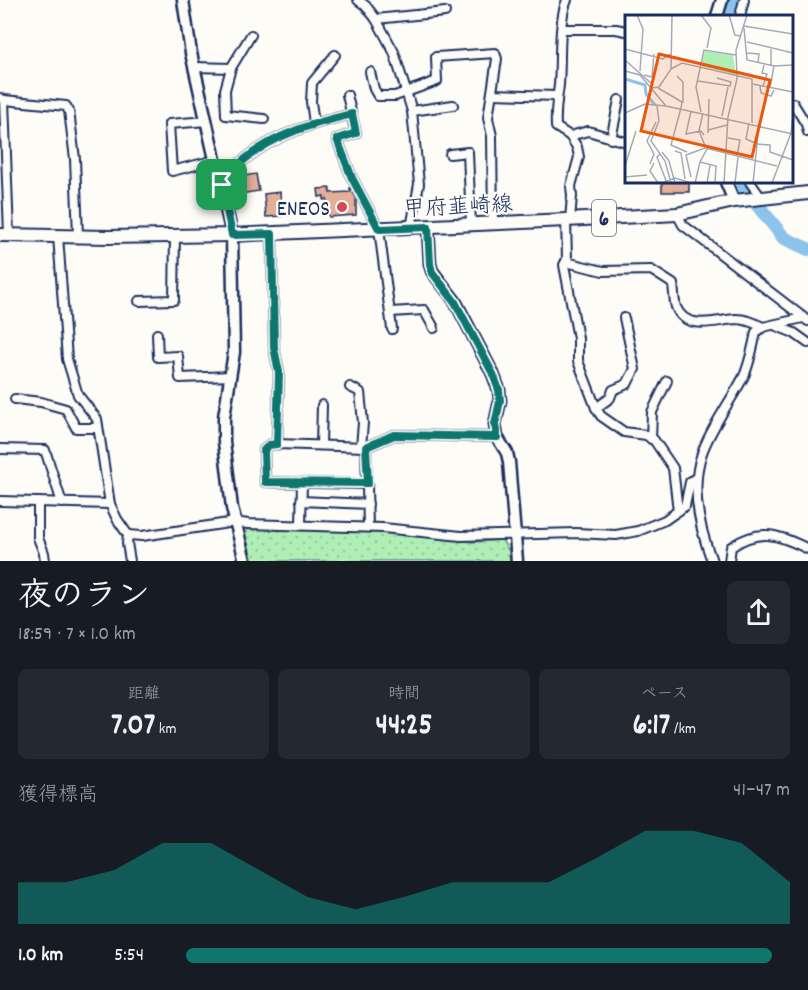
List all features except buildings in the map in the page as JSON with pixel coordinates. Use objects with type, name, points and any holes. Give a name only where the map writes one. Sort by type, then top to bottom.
[{"type":"main road","name":"甲府韮崎線","points":[[5,235],[232,235],[493,224],[677,214],[735,201],[808,193]]},
{"type":"street","points":[[183,0],[194,67],[232,235],[234,352],[224,417],[224,442],[232,508],[245,561]]},
{"type":"street","points":[[358,0],[366,6],[376,20],[394,52],[412,111],[419,184],[411,228]]},
{"type":"street","points":[[567,0],[554,105],[556,127],[570,136],[577,147],[579,157],[571,186],[567,259],[564,264],[578,338],[578,360],[601,416],[624,432],[646,435],[673,468],[678,511]]},
{"type":"street","points":[[717,15],[722,0]]},
{"type":"street","points":[[740,15],[744,0]]},
{"type":"street","points":[[376,20],[445,12]]},
{"type":"street","points":[[562,29],[625,31]]},
{"type":"street","points":[[250,35],[231,68],[225,90],[226,115],[264,119]]},
{"type":"street","points":[[370,72],[378,96],[395,96],[437,81],[436,57],[495,53],[497,59],[488,118],[492,136],[493,224]]},
{"type":"street","points":[[314,123],[311,102],[312,83],[335,55]]},
{"type":"street","points":[[194,67],[231,68]]},
{"type":"street","points":[[492,94],[556,96]]},
{"type":"street","points":[[347,95],[356,133],[337,139],[352,178],[379,229],[392,329]]},
{"type":"street","points":[[5,235],[2,99],[66,106],[69,111],[75,159],[78,236]]},
{"type":"street","points":[[611,139],[619,100]]},
{"type":"street","points":[[793,103],[806,124],[808,132]]},
{"type":"street","points":[[412,111],[453,105]]},
{"type":"street","points":[[222,185],[243,161],[280,137],[314,123],[352,114]]},
{"type":"street","points":[[207,121],[169,124],[172,171],[216,160]]},
{"type":"street","points":[[570,136],[588,131],[625,142]]},
{"type":"street","points":[[450,154],[468,152],[471,225]]},
{"type":"street","points":[[726,183],[735,201]]},
{"type":"street","points":[[751,183],[762,199]]},
{"type":"street","points":[[677,214],[683,225],[806,320]]},
{"type":"street","points":[[428,227],[432,272],[455,302],[499,390],[500,401],[495,424],[497,437],[507,453],[509,462],[517,561]]},
{"type":"street","points":[[272,234],[274,348],[279,372],[277,444]]},
{"type":"street","points":[[58,236],[67,359],[78,395],[97,419],[110,504],[128,535],[130,561]]},
{"type":"street","points":[[139,301],[174,300],[175,236]]},
{"type":"street","points":[[567,259],[570,263],[603,271],[651,270],[673,284],[676,306],[681,316],[690,321],[700,323],[738,319],[763,327]]},
{"type":"street","points":[[390,312],[424,310],[434,328]]},
{"type":"street","points":[[596,408],[610,398],[613,390],[627,384],[635,369],[624,318]]},
{"type":"street","points":[[711,561],[699,518],[697,477],[702,452],[745,374],[756,332],[763,327],[806,320]]},
{"type":"street","points":[[774,325],[794,333],[808,343]]},
{"type":"street","points":[[157,334],[158,357],[178,356],[180,378],[231,376]]},
{"type":"street","points":[[651,439],[652,412],[667,381]]},
{"type":"street","points":[[350,387],[360,392],[363,447],[368,483],[368,527]]},
{"type":"street","points":[[15,399],[41,402],[66,409],[76,428],[98,428]]},
{"type":"street","points":[[321,445],[322,405]]},
{"type":"street","points":[[368,483],[265,482],[264,450],[269,445],[277,444],[363,447],[394,435],[497,437]]},
{"type":"street","points":[[0,449],[45,450],[62,503]]},
{"type":"street","points":[[128,535],[142,536],[235,522],[368,527],[461,536],[515,533],[631,534],[665,520],[685,506],[690,482],[697,477]]},
{"type":"street","points":[[301,525],[302,483]]},
{"type":"street","points":[[0,501],[110,504]]},
{"type":"street","points":[[302,501],[368,504]]},
{"type":"street","points":[[38,502],[38,538],[45,561]]},
{"type":"street","points":[[729,561],[731,547],[740,541],[772,535],[789,539],[808,549]]},
{"type":"green space","points":[[249,529],[377,532],[474,542],[502,540],[509,551],[510,561],[253,561],[245,534]]},
{"type":"waterway","points":[[728,15],[733,0]]},
{"type":"waterway","points":[[740,183],[784,238],[808,249]]},
{"type":"place","name":"ENEOS","points":[[342,207]]},
{"type":"route","points":[[352,114],[356,133],[337,139],[352,178],[379,229],[428,227],[432,272],[455,302],[499,390],[500,401],[495,424],[497,437],[394,435],[366,447],[368,483],[265,482],[264,450],[269,445],[277,444],[279,372],[274,348],[272,234],[232,235],[222,185],[243,161],[280,137],[310,124],[352,114]]}]
